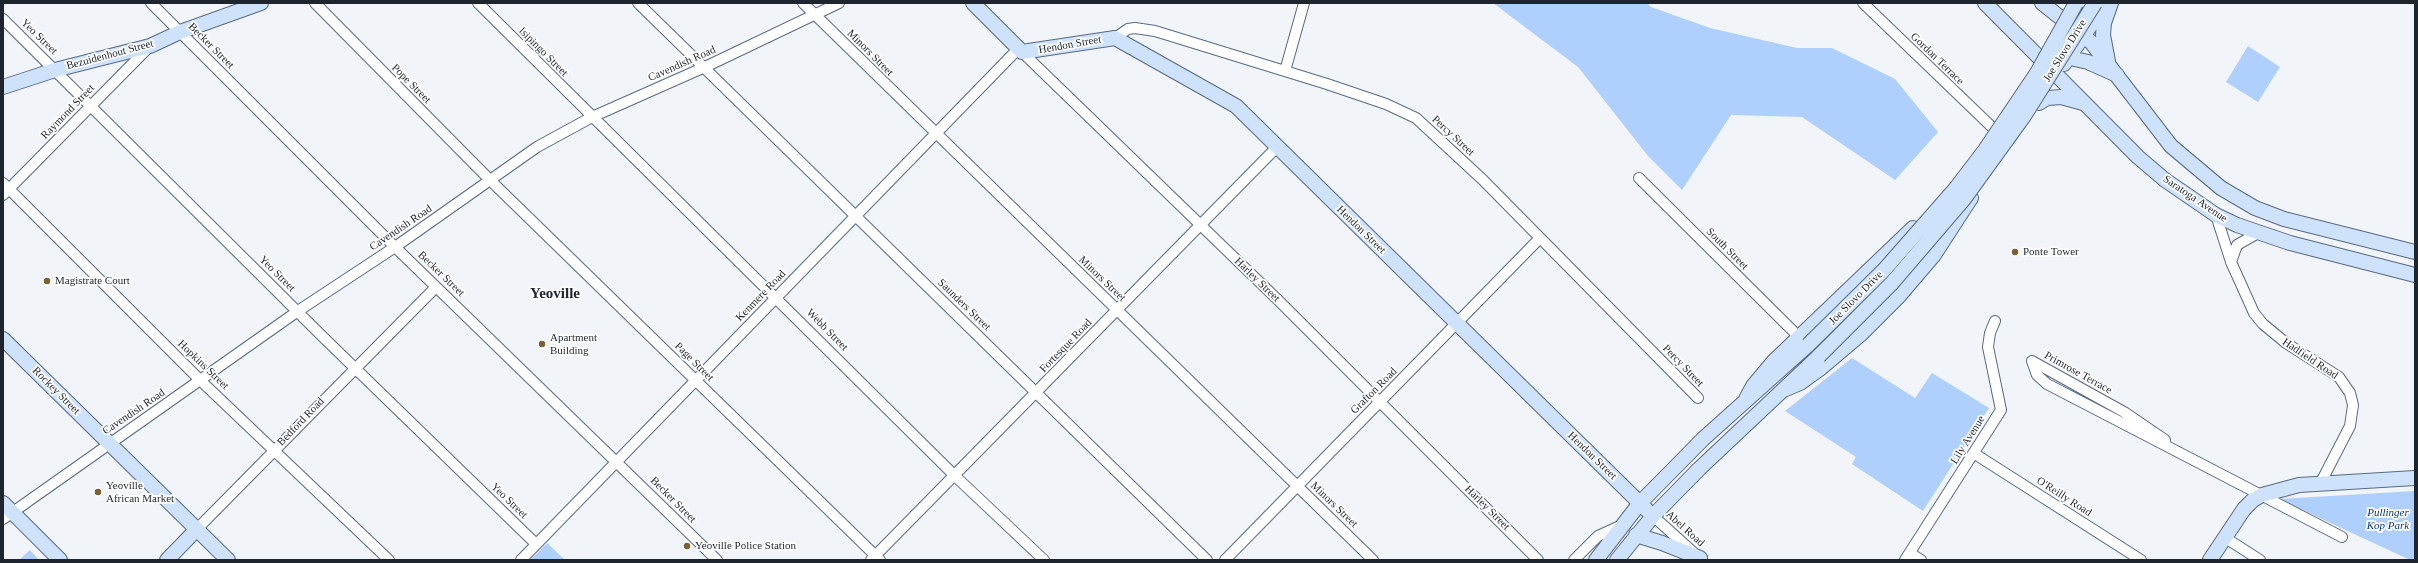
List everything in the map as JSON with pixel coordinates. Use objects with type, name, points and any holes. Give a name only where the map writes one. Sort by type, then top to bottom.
[{"type":"main road","name":"Bezuidenhout Street","points":[[3,87],[55,70],[150,46],[180,32],[261,3]]},
{"type":"main road","name":"Harley Street","points":[[973,3],[1020,51]]},
{"type":"main road","name":"Saratoga Avenue","points":[[1985,3],[2143,161],[2165,180],[2216,215],[2258,233],[2415,275]]},
{"type":"main road","points":[[2042,3],[2084,35],[2113,70],[2171,146],[2195,168],[2237,198],[2255,208],[2309,227],[2415,252]]},
{"type":"main road","name":"Joe Slovo Drive","points":[[1596,560],[1640,503],[1803,341],[1884,270],[1956,188],[1985,150],[2037,73],[2076,3]]},
{"type":"main road","name":"Joe Slovo Drive","points":[[1617,560],[1653,516],[1699,469],[1786,389],[1892,284],[1964,199],[2024,116],[2095,3]]},
{"type":"main road","points":[[1786,389],[1809,377],[1860,335],[1922,271],[2039,103],[2106,3]]},
{"type":"main road","points":[[2111,3],[2104,23],[2103,35],[2113,70]]},
{"type":"main road","name":"Hendon Street","points":[[1020,51],[1115,38],[1236,106],[1653,516]]},
{"type":"main road","points":[[1803,341],[1939,202],[1995,130],[2043,60],[2058,56],[2088,62],[2113,70]]},
{"type":"main road","points":[[2039,103],[2047,98],[2061,97],[2086,104]]},
{"type":"main road","name":"Rockey Street","points":[[3,340],[228,560]]},
{"type":"main road","points":[[2210,560],[2244,509],[2262,495],[2299,485],[2415,478]]},
{"type":"main road","points":[[6,511],[60,560]]},
{"type":"main road","name":"Bedford Road","points":[[167,560],[197,529]]},
{"type":"main road","points":[[1636,535],[1662,543],[1700,559]]},
{"type":"street","name":"Becker Street","points":[[151,3],[395,247],[616,460],[717,560]]},
{"type":"street","name":"Pope Street","points":[[315,3],[491,181]]},
{"type":"street","name":"Isipingo Street","points":[[478,3],[592,117]]},
{"type":"street","name":"Saunders Street","points":[[638,3],[1207,560]]},
{"type":"street","name":"Minors Street","points":[[803,3],[936,135],[1373,560]]},
{"type":"street","name":"Cavendish Road","points":[[6,511],[201,381],[298,311],[395,247],[491,181],[537,147],[592,117],[705,67],[839,3]]},
{"type":"street","points":[[1285,71],[1304,3]]},
{"type":"street","name":"Gordon Terrace","points":[[1863,3],[1995,130]]},
{"type":"street","name":"Yeo Street","points":[[3,19],[536,544]]},
{"type":"street","name":"Percy Street","points":[[1115,38],[1128,29],[1135,28],[1155,31],[1386,104],[1416,118],[1482,179],[1698,398]]},
{"type":"street","name":"Raymond Street","points":[[5,189],[150,46]]},
{"type":"street","name":"Kenmere Road","points":[[521,560],[616,460],[777,298],[855,216],[1020,51]]},
{"type":"street","name":"Harley Street","points":[[1020,51],[1200,224],[1538,560]]},
{"type":"street","name":"Webb Street","points":[[592,117],[777,298],[955,476],[1044,560]]},
{"type":"street","name":"Fortesque Road","points":[[875,559],[1200,224],[1277,147]]},
{"type":"street","name":"South Street","points":[[1639,178],[1803,341]]},
{"type":"street","name":"Page Street","points":[[491,181],[696,380],[875,559]]},
{"type":"street","name":"Hopkins Street","points":[[5,189],[201,381],[389,560]]},
{"type":"street","name":"Hadfield Road","points":[[2216,215],[2231,262],[2254,313],[2263,324],[2286,342],[2336,374],[2346,385],[2350,393],[2353,405],[2350,426],[2320,484]]},
{"type":"street","points":[[2231,262],[2237,245],[2258,233]]},
{"type":"street","name":"Grafton Road","points":[[1225,560],[1540,238]]},
{"type":"street","name":"Bedford Road","points":[[197,529],[355,367],[436,287]]},
{"type":"street","name":"Lily Avenue","points":[[1908,556],[1974,454],[2001,408],[1988,347],[1990,332],[1995,321]]},
{"type":"street","name":"Primrose Terrace","points":[[2182,454],[2153,431],[2124,412],[2032,361],[2037,376],[2047,384],[2182,454],[2342,536]]},
{"type":"street","name":"O'Reilly Road","points":[[1974,454],[2141,560]]},
{"type":"street","name":"Abel Road","points":[[1653,516],[1700,559]]},
{"type":"street","points":[[1574,560],[1598,536],[1624,524]]},
{"type":"street","points":[[2224,537],[2260,560]]},
{"type":"street","points":[[1908,556],[1921,560]]},
{"type":"green space","points":[[1493,3],[1647,3],[1651,7],[1710,28],[1797,48],[1832,48],[1895,79],[1938,132],[1895,180],[1802,117],[1731,115],[1682,190],[1648,156],[1578,67]]},
{"type":"green space","points":[[2248,46],[2280,67],[2258,102],[2226,82]]},
{"type":"green space","points":[[1852,358],[1915,398],[1932,373],[1989,408],[1923,511],[1852,464],[1856,457],[1785,411]]},
{"type":"green space","name":"Pullinger Kop Park","points":[[2415,491],[2415,560],[2410,560],[2279,499]]},
{"type":"green space","points":[[547,543],[565,560],[530,560]]},
{"type":"green space","points":[[30,550],[39,560],[19,560]]},
{"type":"place","name":"Ponte Tower","points":[[2015,252]]},
{"type":"place","name":"Magistrate Court","points":[[47,281]]},
{"type":"place","name":"Apartment Building","points":[[542,344]]},
{"type":"place","name":"Yeoville African Market","points":[[98,492]]},
{"type":"place","name":"Yeoville Police Station","points":[[687,546]]},
{"type":"district","name":"Yeoville","points":[[555,294]]}]
